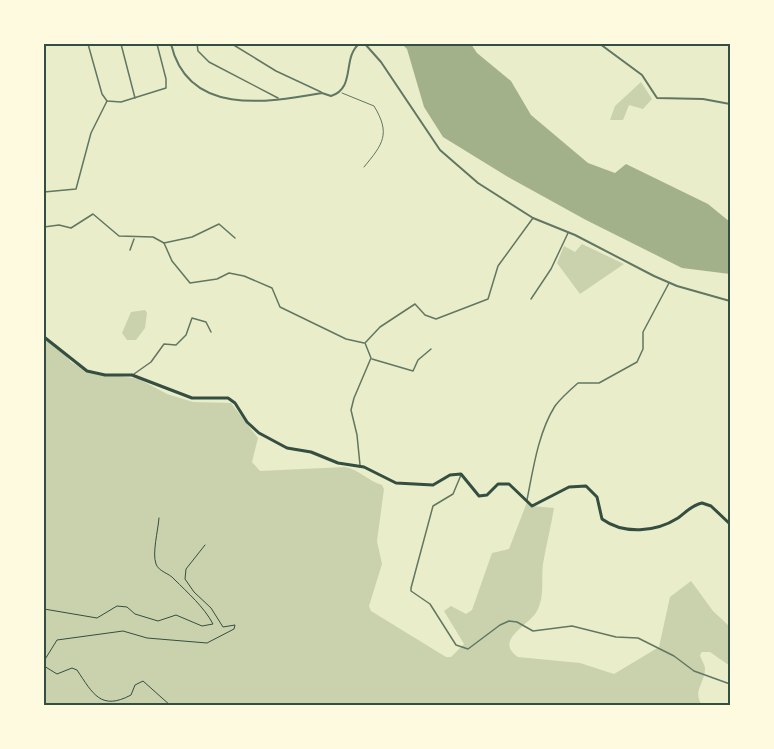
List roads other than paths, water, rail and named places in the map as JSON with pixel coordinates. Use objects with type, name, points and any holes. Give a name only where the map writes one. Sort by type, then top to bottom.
[{"type":"main road","points":[[44,337],[87,371],[105,375],[132,375],[182,396],[228,398],[235,403],[247,422],[277,445],[311,452],[338,463],[360,466],[396,483],[433,485],[450,475],[461,474],[479,496],[487,495],[498,484],[504,483],[515,487],[527,502],[536,506],[559,491],[586,486],[597,496],[602,519],[616,527],[651,529],[665,525],[702,503],[711,506],[730,524]]},
{"type":"main road","points":[[730,561],[730,569]]},
{"type":"street","points":[[88,44],[102,94],[107,101]]},
{"type":"street","points":[[122,44],[135,98]]},
{"type":"street","points":[[107,101],[121,102],[166,88],[166,79],[157,44]]},
{"type":"street","points":[[171,44],[175,63],[181,73],[199,88],[245,101],[282,100],[322,93]]},
{"type":"street","points":[[197,44],[198,51],[209,62],[282,100]]},
{"type":"street","points":[[232,44],[276,70],[331,96],[343,90],[353,49],[359,44]]},
{"type":"street","points":[[365,44],[381,62],[440,150],[478,183],[534,218],[568,232],[669,282],[730,301]]},
{"type":"street","points":[[600,44],[642,75],[657,98],[703,99],[730,104]]},
{"type":"street","points":[[44,192],[76,189],[91,133],[107,101]]},
{"type":"street","points":[[44,227],[59,225],[71,228],[96,214],[119,236],[153,237],[164,243],[172,261],[190,283],[217,279],[229,273],[244,276],[272,288],[280,307],[346,339],[365,343]]},
{"type":"street","points":[[365,343],[380,327],[415,304],[425,315],[436,319],[488,299],[498,266],[534,218]]},
{"type":"street","points":[[164,243],[192,237],[219,224],[235,238]]},
{"type":"street","points":[[531,299],[551,269],[568,232]]},
{"type":"street","points":[[130,250],[134,238]]},
{"type":"street","points":[[527,502],[529,478],[548,420],[556,404],[578,383],[599,383],[637,362],[643,350],[643,332],[669,282]]},
{"type":"street","points":[[132,375],[151,362],[164,344],[176,345],[186,335],[192,318],[206,322],[211,332]]},
{"type":"street","points":[[360,466],[357,435],[351,411],[371,358],[365,343]]},
{"type":"street","points":[[371,358],[412,371],[418,360],[431,349]]},
{"type":"street","points":[[461,474],[453,494],[434,506],[411,588],[411,591],[430,604],[456,645],[468,649],[509,621],[537,631],[578,627],[616,637],[638,638],[674,656],[694,671],[730,684]]},
{"type":"lane","points":[[342,93],[374,106],[384,128],[381,146],[364,167]]}]
